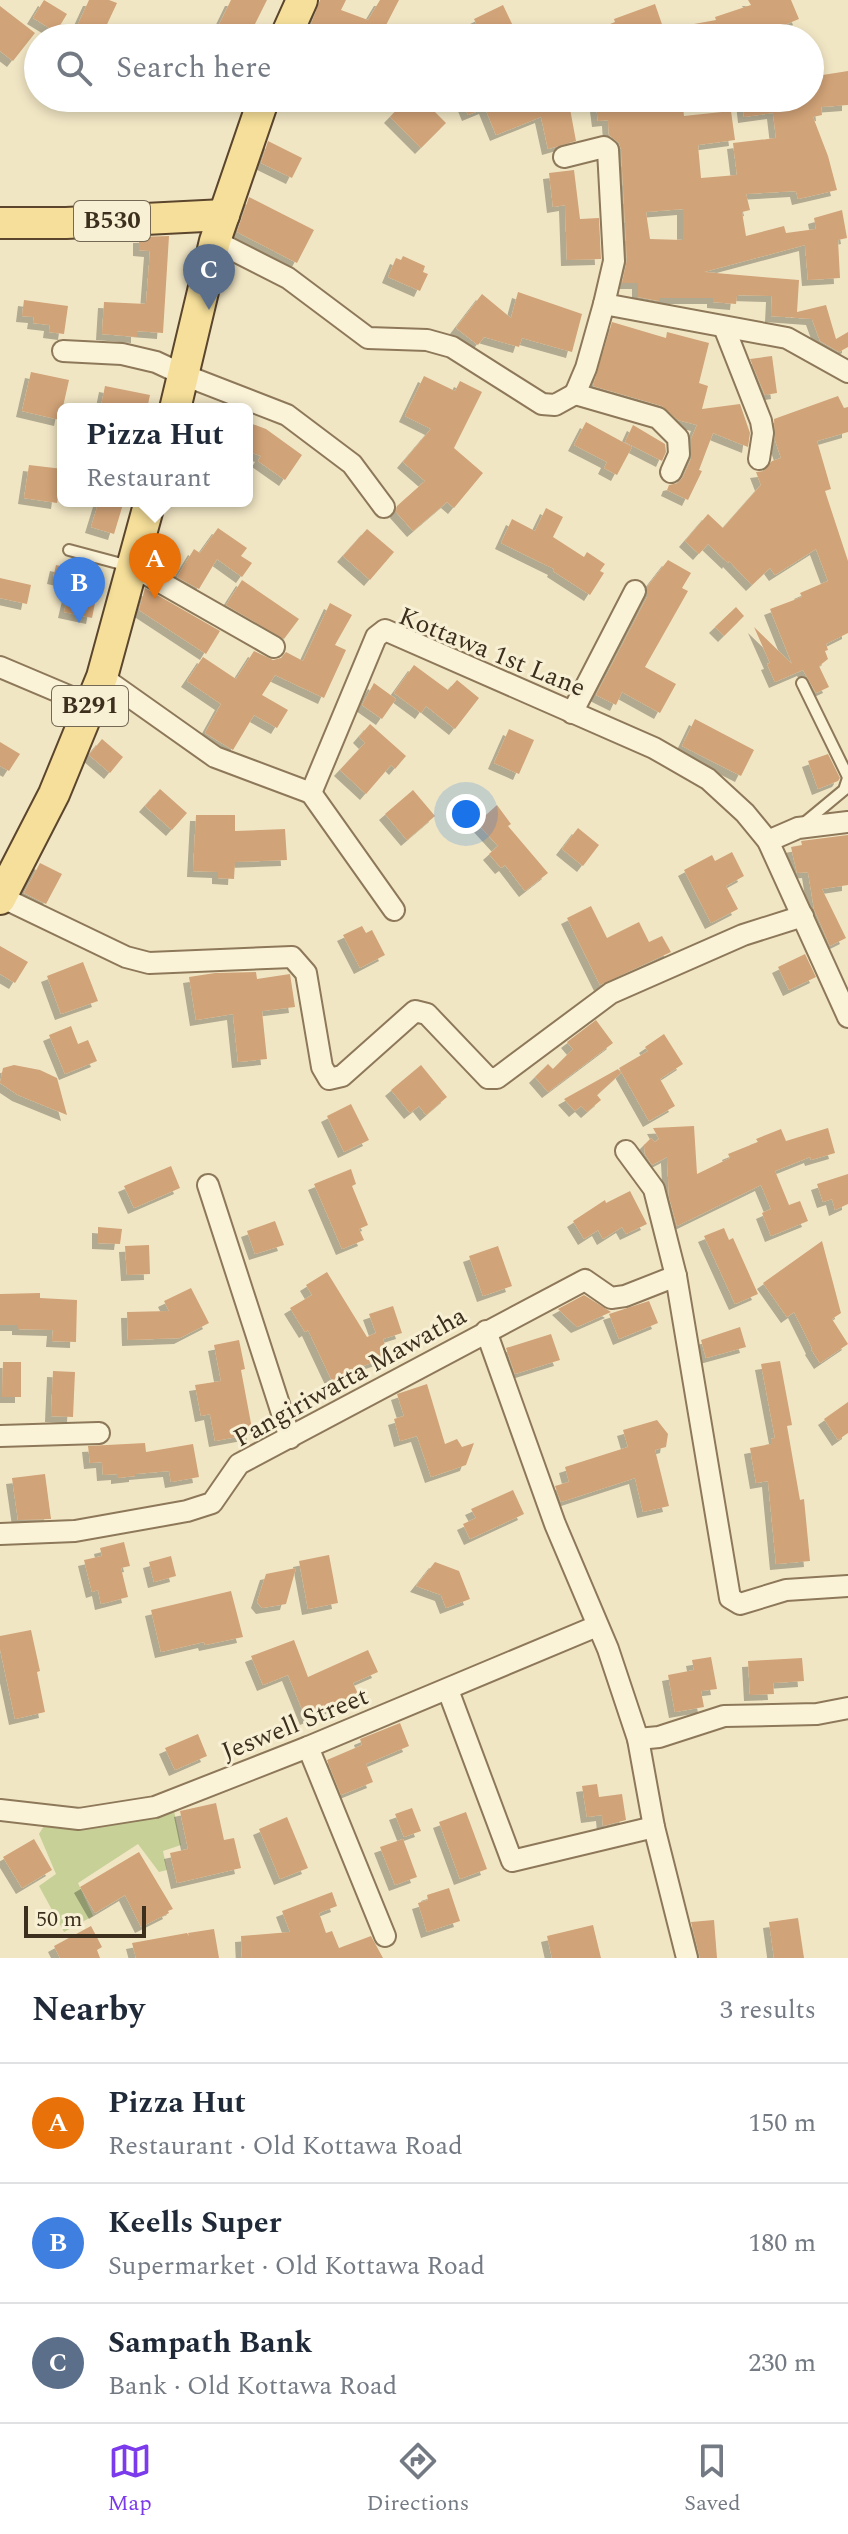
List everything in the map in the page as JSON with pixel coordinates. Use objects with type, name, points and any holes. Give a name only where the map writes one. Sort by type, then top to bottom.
[{"type":"main road","points":[[291,24],[302,0]]},
{"type":"main road","points":[[177,403],[219,228],[259,112]]},
{"type":"main road","name":"B530","points":[[0,223],[219,228]]},
{"type":"main road","name":"B291","points":[[0,898],[54,794],[102,677],[148,507]]},
{"type":"street","points":[[219,228],[368,338],[427,340],[452,347],[542,404],[555,405],[575,394],[586,368],[614,261],[608,150],[604,147],[564,157]]},
{"type":"street","points":[[604,304],[787,338],[848,372]]},
{"type":"street","points":[[724,327],[761,421],[763,433],[759,459]]},
{"type":"street","points":[[63,351],[122,354],[156,362],[287,415],[352,464],[384,507]]},
{"type":"street","points":[[575,394],[658,418],[678,438],[679,454],[671,472]]},
{"type":"street","points":[[132,566],[274,647]]},
{"type":"street","points":[[572,713],[635,591]]},
{"type":"street","name":"Kottawa 1st Lane","points":[[311,793],[376,637],[385,630],[654,748],[708,779],[745,813],[768,841],[848,1017]]},
{"type":"street","points":[[0,667],[90,705]]},
{"type":"street","points":[[102,677],[215,757],[311,793],[394,910]]},
{"type":"street","points":[[768,841],[798,828],[848,822]]},
{"type":"street","points":[[0,898],[126,957],[149,963],[292,957],[306,973],[322,1067],[329,1079],[342,1076],[415,1011],[427,1014],[488,1078],[497,1078],[611,993],[743,935],[803,916]]},
{"type":"street","points":[[626,1151],[654,1189],[676,1276],[730,1598],[740,1604],[786,1590],[848,1586]]},
{"type":"street","points":[[208,1185],[290,1438]]},
{"type":"street","name":"Pangiriwatta Mawatha","points":[[0,1534],[75,1531],[187,1511],[212,1503],[239,1464],[585,1280],[611,1298],[625,1296],[676,1276]]},
{"type":"street","points":[[486,1331],[555,1524],[608,1649],[638,1739],[654,1827],[687,1958]]},
{"type":"street","points":[[0,1436],[99,1433]]},
{"type":"street","name":"Jeswell Street","points":[[0,1810],[79,1819],[155,1807],[448,1690],[597,1626]]},
{"type":"street","points":[[448,1690],[512,1861],[654,1827]]},
{"type":"street","points":[[638,1739],[659,1737],[724,1716],[817,1714],[848,1708]]},
{"type":"street","points":[[308,1747],[385,1936]]},
{"type":"lane","points":[[69,550],[132,566]]},
{"type":"lane","points":[[798,828],[844,790],[848,778],[802,683]]},
{"type":"green space","points":[[173,1806],[181,1845],[163,1851],[167,1870],[159,1872],[138,1844],[78,1883],[93,1916],[64,1932],[39,1886],[56,1874],[39,1834],[47,1821]]},
{"type":"building","points":[[44,0],[67,14],[61,24],[43,24],[33,18]]},
{"type":"building","points":[[89,0],[117,3],[107,24],[78,24]]},
{"type":"building","points":[[231,0],[267,0],[255,24],[219,24]]},
{"type":"building","points":[[320,0],[346,0],[341,10],[368,20],[380,0],[399,0],[387,24],[311,24]]},
{"type":"building","points":[[748,0],[791,0],[799,19],[787,24],[694,24],[716,20],[715,17],[751,5]]},
{"type":"building","points":[[655,4],[662,24],[610,24],[615,22],[614,19]]},
{"type":"building","points":[[503,5],[512,24],[476,24],[474,19]]},
{"type":"building","points":[[0,6],[24,25],[24,47],[13,61],[0,51]]},
{"type":"building","points":[[848,71],[848,105],[824,107],[824,75]]},
{"type":"building","points":[[395,112],[435,112],[446,123],[421,148],[390,117]]},
{"type":"building","points":[[487,112],[571,112],[576,141],[548,149],[541,117],[496,135]]},
{"type":"building","points":[[597,112],[684,112],[684,116],[731,112],[735,140],[698,145],[701,178],[737,175],[733,143],[776,138],[773,113],[744,117],[743,112],[822,112],[822,115],[813,117],[837,190],[798,199],[796,191],[746,194],[750,210],[742,212],[746,236],[784,226],[786,233],[816,229],[814,218],[842,210],[847,238],[838,240],[840,278],[808,280],[805,245],[704,272],[799,280],[797,312],[826,305],[836,339],[848,332],[848,347],[839,352],[820,341],[812,319],[771,316],[772,296],[737,295],[736,304],[713,302],[713,298],[659,298],[659,301],[638,297],[638,283],[622,283],[627,260],[621,149],[609,135],[608,120],[598,121]],"holes":[[[683,209],[683,240],[650,239],[646,212]]]},
{"type":"building","points":[[268,141],[302,158],[292,178],[261,163]]},
{"type":"building","points":[[574,170],[580,219],[599,218],[601,259],[567,260],[565,205],[553,207],[549,173]]},
{"type":"building","points":[[249,197],[314,230],[297,263],[237,232]]},
{"type":"building","points":[[169,236],[163,333],[137,331],[137,337],[102,334],[104,302],[146,304],[150,251],[139,250],[139,237]]},
{"type":"building","points":[[403,256],[425,266],[423,272],[428,274],[420,291],[388,277],[396,258],[401,260]]},
{"type":"building","points":[[518,292],[582,314],[572,352],[522,338],[519,347],[484,337],[478,345],[456,328],[482,294],[511,318]]},
{"type":"building","points":[[24,300],[68,306],[64,334],[49,332],[50,325],[33,323],[34,317],[22,316]]},
{"type":"building","points":[[612,322],[666,338],[667,332],[709,343],[699,383],[708,386],[702,409],[740,404],[750,433],[748,447],[713,433],[699,470],[702,471],[688,500],[667,490],[669,485],[678,483],[683,477],[691,459],[691,439],[697,425],[678,420],[662,406],[593,386]]},
{"type":"building","points":[[772,356],[777,393],[765,395],[750,359]]},
{"type":"building","points":[[31,372],[69,380],[64,403],[57,403],[57,419],[22,411]]},
{"type":"building","points":[[424,376],[455,391],[460,381],[482,392],[454,448],[483,473],[454,508],[447,502],[413,531],[396,512],[397,506],[425,481],[403,462],[431,429],[405,416]]},
{"type":"building","points":[[105,386],[150,395],[148,403],[102,403]]},
{"type":"building","points":[[838,396],[844,408],[848,407],[848,432],[817,441],[831,489],[825,491],[848,561],[848,633],[826,644],[828,659],[819,666],[829,687],[816,693],[803,670],[775,682],[754,627],[792,664],[770,609],[802,597],[800,593],[828,581],[816,549],[775,575],[770,568],[752,585],[708,544],[699,554],[685,541],[708,514],[723,528],[761,485],[756,472],[764,471],[772,461],[781,458],[775,440],[774,419]]},
{"type":"building","points":[[586,422],[632,447],[617,475],[604,468],[607,462],[574,445]]},
{"type":"building","points":[[253,424],[266,429],[302,455],[285,480],[258,461],[261,456],[253,453]]},
{"type":"building","points":[[633,425],[665,444],[662,461],[625,442]]},
{"type":"building","points":[[29,465],[57,468],[57,503],[24,498]]},
{"type":"building","points":[[97,507],[122,507],[114,534],[91,527]]},
{"type":"building","points":[[546,508],[563,517],[553,537],[584,557],[587,552],[605,564],[600,571],[604,573],[590,595],[554,569],[501,543],[512,519],[535,531]]},
{"type":"building","points":[[218,528],[247,548],[241,556],[252,563],[242,577],[217,559],[199,589],[177,577],[194,549],[200,553]]},
{"type":"building","points":[[367,529],[394,552],[370,580],[343,556]]},
{"type":"building","points":[[668,560],[691,573],[682,588],[688,591],[645,667],[676,684],[660,713],[622,692],[616,705],[596,695],[647,597],[647,587]]},
{"type":"building","points":[[56,565],[82,571],[79,584],[98,588],[92,618],[64,612],[71,582],[53,578]]},
{"type":"building","points":[[0,578],[31,585],[27,604],[0,598]]},
{"type":"building","points":[[242,580],[299,619],[284,639],[226,605]]},
{"type":"building","points":[[145,588],[220,631],[206,654],[139,610]]},
{"type":"building","points":[[330,603],[352,615],[335,645],[346,650],[324,698],[275,675],[262,695],[288,710],[277,728],[254,715],[233,750],[205,733],[221,704],[187,681],[203,657],[236,679],[254,651],[273,660],[281,658],[286,652],[303,661]]},
{"type":"building","points":[[736,607],[744,616],[724,636],[715,627]]},
{"type":"building","points":[[414,665],[448,690],[457,680],[479,698],[455,729],[426,706],[421,713],[394,693]]},
{"type":"building","points":[[374,683],[396,699],[382,719],[362,705]]},
{"type":"building","points":[[695,719],[754,750],[741,776],[682,746]]},
{"type":"building","points":[[370,724],[406,756],[395,769],[391,765],[366,794],[340,770],[365,743],[359,737]]},
{"type":"building","points":[[509,729],[534,740],[519,774],[494,763]]},
{"type":"building","points":[[102,739],[123,757],[110,773],[89,755]]},
{"type":"building","points":[[0,742],[20,754],[9,771],[0,766]]},
{"type":"building","points":[[828,754],[840,778],[818,789],[808,761]]},
{"type":"building","points":[[160,789],[187,813],[172,830],[145,806]]},
{"type":"building","points":[[413,790],[435,816],[407,840],[385,814]]},
{"type":"building","points":[[497,805],[511,824],[508,826],[548,873],[525,891],[505,865],[501,868],[489,854],[498,846],[477,823]]},
{"type":"building","points":[[196,815],[235,815],[235,831],[285,829],[287,860],[235,862],[234,879],[218,878],[218,872],[193,871]]},
{"type":"building","points":[[578,828],[599,845],[583,866],[562,849]]},
{"type":"building","points":[[848,835],[848,885],[822,889],[846,938],[830,946],[814,909],[808,872],[797,873],[791,847],[802,845],[801,841]]},
{"type":"building","points":[[732,852],[744,876],[726,886],[738,909],[711,923],[684,870],[712,855],[715,861]]},
{"type":"building","points":[[40,863],[62,874],[46,904],[24,893]]},
{"type":"building","points":[[591,906],[607,938],[639,922],[649,942],[662,936],[671,952],[600,985],[567,918]]},
{"type":"building","points":[[362,926],[366,933],[372,930],[385,955],[360,968],[343,935]]},
{"type":"building","points":[[0,946],[28,962],[15,983],[0,974]]},
{"type":"building","points":[[805,954],[816,977],[789,990],[778,967]]},
{"type":"building","points":[[83,962],[98,1001],[61,1014],[47,976]]},
{"type":"building","points":[[256,972],[257,979],[290,974],[295,1007],[262,1011],[267,1059],[238,1062],[233,1014],[196,1020],[189,977]]},
{"type":"building","points":[[596,1020],[613,1043],[548,1092],[535,1077],[548,1064],[553,1069],[573,1049],[567,1042]]},
{"type":"building","points":[[71,1026],[78,1044],[88,1040],[97,1061],[65,1074],[49,1035]]},
{"type":"building","points":[[664,1034],[683,1064],[660,1079],[675,1106],[649,1121],[619,1068],[648,1051],[645,1047]]},
{"type":"building","points":[[14,1065],[40,1070],[57,1078],[67,1115],[18,1095],[0,1083],[3,1068]]},
{"type":"building","points":[[421,1065],[447,1097],[426,1115],[419,1106],[410,1113],[391,1090]]},
{"type":"building","points":[[618,1069],[621,1073],[597,1095],[601,1100],[587,1112],[581,1106],[575,1111],[564,1099]]},
{"type":"building","points":[[351,1104],[369,1140],[344,1152],[327,1116]]},
{"type":"building","points":[[694,1126],[697,1174],[730,1158],[728,1154],[758,1142],[756,1139],[781,1129],[786,1141],[828,1128],[835,1153],[811,1160],[810,1157],[775,1171],[789,1205],[800,1201],[808,1221],[771,1236],[762,1213],[771,1209],[761,1185],[677,1226],[669,1197],[667,1157],[652,1165],[645,1154],[644,1145],[651,1138],[655,1142],[659,1139],[653,1128]]},
{"type":"building","points":[[171,1166],[180,1188],[134,1208],[124,1186]]},
{"type":"building","points":[[351,1169],[356,1184],[352,1186],[368,1225],[359,1229],[364,1240],[342,1249],[314,1184]]},
{"type":"building","points":[[848,1174],[848,1204],[835,1210],[832,1199],[823,1202],[817,1184]]},
{"type":"building","points":[[630,1191],[647,1224],[626,1234],[622,1227],[603,1239],[598,1230],[584,1239],[573,1221],[605,1200],[606,1203]]},
{"type":"building","points":[[275,1221],[284,1245],[255,1254],[247,1231]]},
{"type":"building","points":[[98,1227],[122,1229],[120,1244],[98,1243]]},
{"type":"building","points":[[724,1228],[729,1240],[733,1238],[758,1294],[735,1304],[704,1236]]},
{"type":"building","points":[[822,1241],[841,1313],[832,1319],[848,1344],[820,1363],[794,1312],[787,1317],[763,1283]]},
{"type":"building","points":[[149,1245],[150,1274],[127,1275],[125,1246]]},
{"type":"building","points":[[498,1246],[512,1286],[483,1296],[469,1256]]},
{"type":"building","points":[[327,1272],[367,1337],[376,1333],[369,1314],[393,1306],[402,1333],[383,1339],[389,1357],[357,1368],[358,1371],[333,1383],[308,1330],[305,1332],[290,1308],[312,1295],[306,1285]]},
{"type":"building","points":[[191,1288],[209,1323],[180,1338],[128,1340],[127,1312],[169,1311],[164,1301]]},
{"type":"building","points":[[40,1293],[40,1298],[77,1300],[76,1342],[52,1341],[53,1330],[0,1325],[0,1294]]},
{"type":"building","points":[[584,1295],[611,1312],[577,1327],[558,1309]]},
{"type":"building","points":[[649,1301],[658,1323],[619,1339],[609,1314]]},
{"type":"building","points":[[740,1327],[746,1347],[706,1358],[701,1340]]},
{"type":"building","points":[[551,1334],[560,1360],[515,1374],[506,1348]]},
{"type":"building","points":[[239,1340],[245,1369],[241,1370],[253,1434],[215,1441],[210,1414],[201,1416],[195,1385],[221,1381],[214,1345]]},
{"type":"building","points":[[780,1361],[792,1425],[787,1426],[800,1500],[804,1499],[810,1561],[776,1564],[768,1481],[756,1483],[750,1448],[771,1444],[771,1439],[775,1438],[761,1364]]},
{"type":"building","points":[[3,1362],[21,1362],[21,1397],[2,1397]]},
{"type":"building","points":[[53,1371],[75,1372],[73,1417],[51,1416]]},
{"type":"building","points":[[427,1384],[445,1444],[457,1439],[462,1447],[474,1443],[466,1465],[431,1477],[417,1436],[400,1441],[394,1419],[404,1416],[397,1394]]},
{"type":"building","points":[[848,1402],[848,1433],[838,1440],[824,1419]]},
{"type":"building","points":[[657,1420],[668,1434],[666,1447],[655,1450],[669,1506],[643,1512],[635,1478],[561,1502],[555,1486],[569,1482],[565,1467],[628,1447],[623,1430]]},
{"type":"building","points":[[145,1443],[146,1452],[193,1444],[199,1477],[171,1482],[169,1471],[117,1478],[117,1474],[103,1475],[102,1462],[90,1463],[88,1446]]},
{"type":"building","points":[[45,1474],[51,1519],[18,1520],[12,1478]]},
{"type":"building","points":[[513,1490],[524,1514],[470,1539],[463,1524],[476,1518],[471,1509]]},
{"type":"building","points":[[124,1542],[130,1566],[121,1568],[128,1597],[101,1604],[98,1590],[92,1592],[84,1560],[102,1556],[100,1548]]},
{"type":"building","points":[[329,1555],[338,1603],[308,1609],[299,1561]]},
{"type":"building","points":[[171,1556],[176,1576],[154,1582],[149,1562]]},
{"type":"building","points":[[435,1562],[459,1571],[470,1599],[446,1608],[441,1595],[416,1586]]},
{"type":"building","points":[[296,1568],[286,1604],[262,1608],[257,1602],[266,1574]]},
{"type":"building","points":[[231,1591],[243,1637],[161,1652],[151,1610]]},
{"type":"building","points":[[31,1630],[45,1712],[15,1719],[0,1636]]},
{"type":"building","points":[[294,1640],[308,1677],[368,1650],[378,1672],[353,1683],[359,1696],[306,1719],[288,1675],[263,1685],[251,1656]]},
{"type":"building","points":[[711,1657],[717,1689],[701,1691],[704,1707],[675,1712],[668,1675],[694,1670],[692,1660]]},
{"type":"building","points":[[802,1658],[804,1681],[773,1683],[774,1694],[750,1695],[748,1661]]},
{"type":"building","points":[[400,1723],[409,1746],[366,1764],[373,1782],[341,1795],[327,1760],[362,1745],[360,1739]]},
{"type":"building","points":[[198,1734],[207,1756],[175,1770],[165,1748]]},
{"type":"building","points":[[597,1784],[599,1797],[622,1794],[626,1820],[603,1826],[602,1815],[587,1817],[582,1786]]},
{"type":"building","points":[[216,1803],[224,1840],[234,1838],[241,1868],[177,1883],[170,1853],[188,1849],[180,1811]]},
{"type":"building","points":[[412,1808],[421,1831],[404,1837],[395,1814]]},
{"type":"building","points":[[466,1812],[487,1869],[460,1879],[439,1822]]},
{"type":"building","points":[[287,1817],[308,1868],[280,1879],[259,1829]]},
{"type":"building","points":[[34,1839],[52,1870],[22,1888],[3,1857]]},
{"type":"building","points":[[403,1839],[417,1877],[395,1885],[380,1847]]},
{"type":"building","points":[[139,1852],[173,1909],[141,1927],[125,1895],[95,1913],[80,1887]]},
{"type":"building","points":[[449,1888],[460,1921],[427,1932],[418,1903],[428,1900],[427,1895]]},
{"type":"building","points":[[332,1892],[337,1906],[319,1913],[326,1933],[332,1931],[339,1948],[371,1936],[383,1958],[242,1958],[241,1936],[290,1932],[282,1911]]},
{"type":"building","points":[[798,1918],[804,1958],[774,1958],[769,1922]]},
{"type":"building","points":[[714,1920],[717,1958],[700,1958],[691,1922]]},
{"type":"building","points":[[593,1925],[601,1958],[552,1958],[547,1936]]},
{"type":"building","points":[[91,1926],[102,1947],[97,1950],[100,1958],[60,1958],[54,1946]]},
{"type":"building","points":[[214,1929],[219,1958],[136,1958],[132,1943],[187,1933],[189,1936],[188,1933]]},
{"type":"place","name":"Sampath Bank","points":[[209,310]]},
{"type":"place","name":"Pizza Hut","points":[[155,599]]},
{"type":"place","name":"Keells Super","points":[[79,623]]}]
